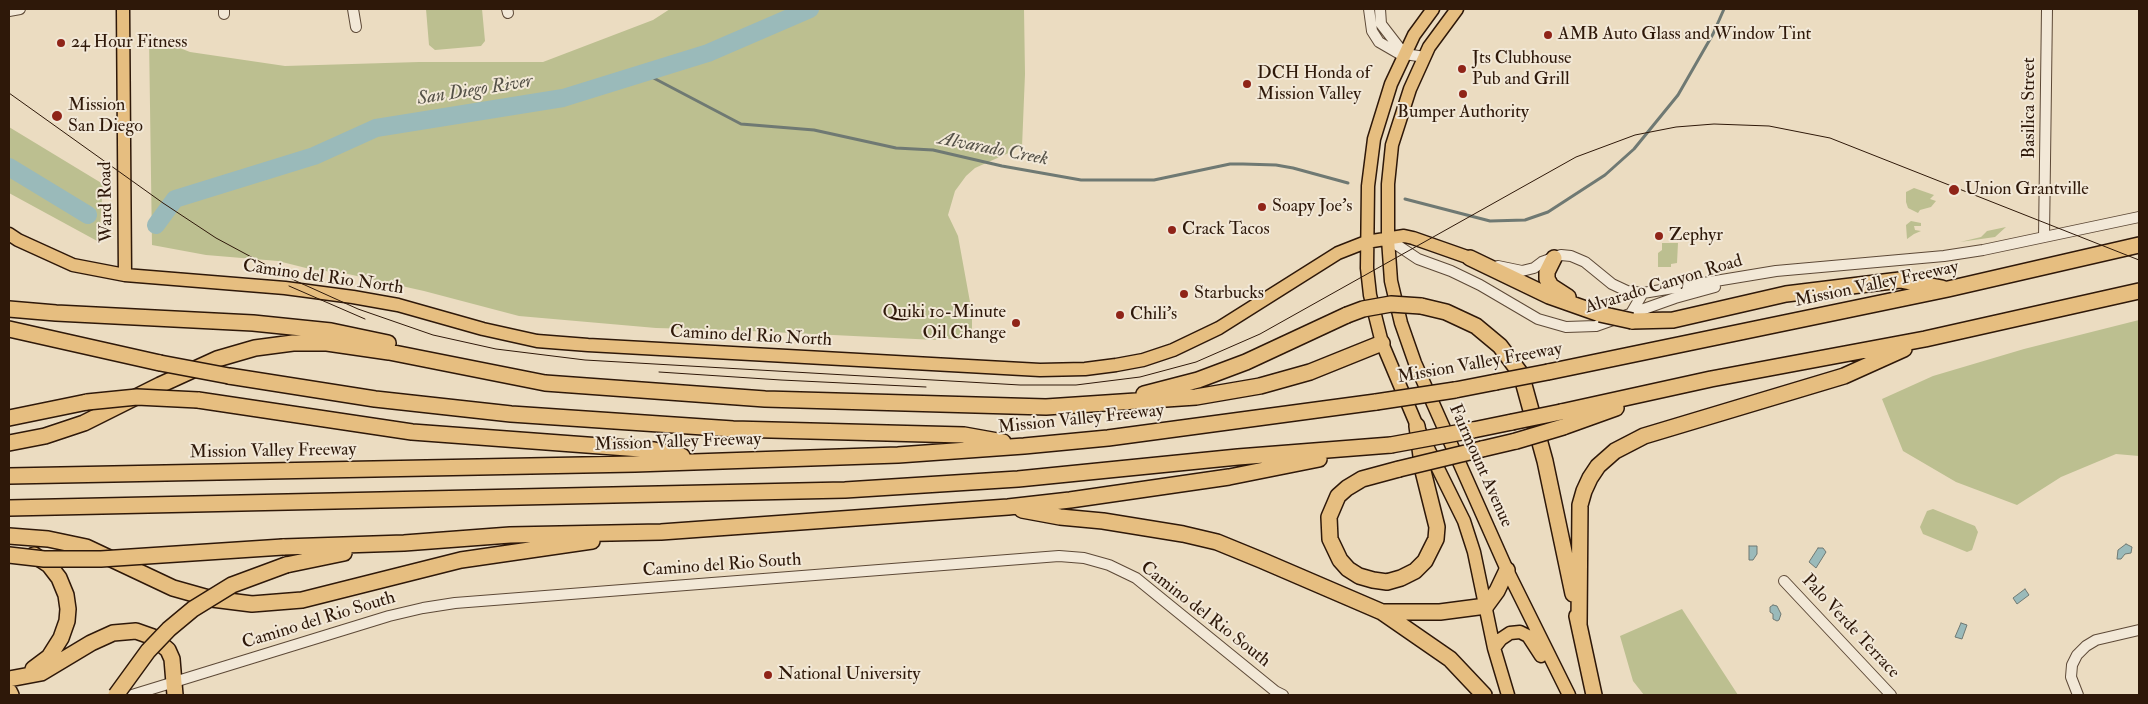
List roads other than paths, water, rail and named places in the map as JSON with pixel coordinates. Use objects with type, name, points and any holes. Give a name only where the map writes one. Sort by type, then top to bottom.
[{"type":"highway","name":"Mission Valley Freeway","points":[[9,476],[710,462],[898,455],[1108,438],[1455,390],[1948,289],[2139,245]]},
{"type":"highway","points":[[1470,258],[1549,296],[1593,313],[1631,318],[1673,320],[1786,294],[1900,280],[1948,289]]},
{"type":"highway","points":[[1554,258],[1547,272],[1547,279],[1560,293],[1577,301],[1593,313]]},
{"type":"highway","points":[[9,555],[44,559],[101,559],[283,547],[404,543],[510,535],[661,532],[1008,507],[1070,500],[1229,477],[1473,430],[1668,388],[1925,339],[2139,291]]},
{"type":"highway","points":[[1107,404],[1198,380],[1246,362],[1364,309],[1391,304],[1421,306],[1446,312],[1476,326],[1500,346],[1521,374],[1545,460],[1594,695]]},
{"type":"highway","points":[[9,309],[253,323],[331,331],[552,377],[565,383]]},
{"type":"highway","points":[[9,329],[160,363],[375,399],[511,414],[733,429],[964,435],[1024,446]]},
{"type":"highway","points":[[1579,625],[1580,505],[1590,478],[1598,466],[1615,451],[1644,436],[1844,376],[1925,339]]},
{"type":"highway","points":[[9,443],[45,436],[84,423],[217,359],[255,348],[293,344],[328,343],[389,352],[544,383],[565,383],[765,399],[1028,407],[1107,404],[1196,397],[1260,386],[1310,372],[1382,343]]},
{"type":"highway","points":[[1417,426],[1423,470],[1437,527],[1436,539],[1425,561],[1415,571],[1401,578],[1387,582],[1359,576],[1348,569],[1340,560],[1330,539],[1330,517],[1338,496],[1362,478],[1399,469],[1482,450],[1516,441],[1563,427],[1668,388]]},
{"type":"highway","points":[[9,418],[87,402],[137,397],[198,400],[412,432],[654,450],[710,462]]},
{"type":"highway","points":[[9,508],[845,490],[1018,479],[1238,457],[1391,445]]},
{"type":"highway","points":[[1008,507],[1060,517],[1153,529],[1217,542],[1382,612],[1450,659],[1484,695]]},
{"type":"highway","points":[[9,536],[48,539],[86,548],[173,588],[212,599],[252,604],[302,600],[461,560],[661,532]]},
{"type":"highway","points":[[116,695],[148,650],[168,630],[194,609],[232,585],[286,565],[404,543]]},
{"type":"highway","points":[[9,548],[32,554],[49,565],[60,578],[68,602],[67,621],[59,643],[49,656],[15,678]]},
{"type":"highway","points":[[1382,612],[1440,612],[1486,606],[1497,591],[1507,570]]},
{"type":"highway","points":[[15,678],[41,672],[104,637],[128,631],[148,635],[164,645],[172,659],[175,689]]},
{"type":"highway","points":[[9,691],[11,695]]},
{"type":"main road","name":"Ward Road","points":[[122,9],[125,275]]},
{"type":"main road","points":[[1433,9],[1414,35],[1391,84],[1374,139],[1368,186],[1366,242],[1370,295],[1382,343],[1417,426],[1464,521],[1474,552],[1494,648],[1508,695]]},
{"type":"main road","name":"Fairmount Avenue","points":[[1457,9],[1429,48],[1410,89],[1392,146],[1388,184],[1388,239],[1391,281],[1401,323],[1414,363],[1507,570],[1569,695]]},
{"type":"main road","name":"Camino del Rio North","points":[[9,234],[73,265],[125,275],[259,285],[353,297],[398,305],[483,329],[546,342],[1040,370],[1085,369],[1143,360],[1195,341],[1338,253],[1366,242],[1404,236],[1470,258]]},
{"type":"main road","points":[[1494,648],[1500,639],[1510,633],[1520,632],[1528,636],[1545,662],[1554,668]]},
{"type":"street","points":[[9,11],[20,9]]},
{"type":"street","points":[[353,9],[356,27]]},
{"type":"street","points":[[1369,9],[1370,25],[1375,37],[1388,48],[1405,55],[1425,57]]},
{"type":"street","points":[[1380,9],[1381,24],[1405,55]]},
{"type":"street","name":"Basilica Street","points":[[2044,237],[2047,9]]},
{"type":"street","name":"Alvarado Canyon Road","points":[[1470,258],[1522,271],[1534,268],[1542,262],[1562,255],[1578,258],[1612,284],[1627,290],[1643,293],[1761,273],[1944,256],[2139,216]]},
{"type":"street","name":"Alvarado Canyon Road","points":[[1388,239],[1418,259],[1452,271],[1480,284],[1538,319],[1553,325],[1596,326],[1631,318],[1675,298],[1761,273]]},
{"type":"street","points":[[1631,318],[1643,293]]},
{"type":"street","name":"Camino del Rio South","points":[[132,695],[175,689],[380,618],[455,603],[1059,556],[1084,558],[1109,565],[1136,578],[1275,691],[1283,695]]},
{"type":"street","name":"Palo Verde Terrace","points":[[1784,580],[1891,695]]},
{"type":"street","points":[[2078,695],[2071,677],[2072,665],[2077,655],[2096,640],[2139,630]]},
{"type":"water","points":[[2126,544],[2132,547],[2131,553],[2125,554],[2121,559],[2117,559],[2118,550]]},
{"type":"water","points":[[1749,546],[1757,546],[1757,554],[1753,560],[1749,560]]},
{"type":"water","points":[[1818,548],[1823,548],[1826,552],[1816,568],[1809,562]]},
{"type":"water","points":[[2025,589],[2029,595],[2017,604],[2013,598]]},
{"type":"water","points":[[1773,605],[1777,606],[1781,614],[1777,621],[1773,619],[1773,614],[1770,612],[1770,607]]},
{"type":"water","points":[[1961,623],[1967,625],[1962,639],[1955,637]]},
{"type":"waterway","name":"San Diego River","points":[[156,225],[175,199],[314,156],[376,128],[563,98],[708,53],[810,9]]},
{"type":"waterway","name":"Alvarado Creek","points":[[1405,199],[1490,221],[1525,220],[1548,212],[1605,175],[1634,149],[1678,95],[1713,34],[1724,9]]},
{"type":"waterway","name":"Alvarado Creek","points":[[644,73],[741,124],[814,130],[896,148],[933,150],[1002,166],[1081,180],[1154,180],[1230,164],[1243,164],[1276,165],[1293,168],[1348,183]]},
{"type":"waterway","name":"San Diego River","points":[[9,167],[88,215]]},
{"type":"tram line","points":[[9,93],[163,203],[216,238],[296,281],[358,309],[433,335],[496,349],[585,360],[1020,385],[1076,385],[1140,377],[1196,362],[1260,334],[1576,157],[1635,135],[1676,127],[1714,124],[1769,126],[1830,138],[2139,260]]},
{"type":"tram line","points":[[289,286],[365,319]]},
{"type":"tram line","points":[[659,372],[926,387]]},
{"type":"place","name":"AMB Auto Glass and Window Tint","points":[[1548,35]]},
{"type":"place","name":"24 Hour Fitness","points":[[61,43]]},
{"type":"place","name":"Jts Clubhouse Pub and Grill","points":[[1462,69]]},
{"type":"place","name":"DCH Honda of Mission Valley","points":[[1247,84]]},
{"type":"place","name":"Bumper Authority","points":[[1463,94]]},
{"type":"place","name":"Mission San Diego","points":[[57,116]]},
{"type":"place","name":"Union Grantville","points":[[1954,190]]},
{"type":"place","name":"Soapy Joe's","points":[[1262,207]]},
{"type":"place","name":"Crack Tacos","points":[[1172,230]]},
{"type":"place","name":"Zephyr","points":[[1659,236]]},
{"type":"place","name":"Starbucks","points":[[1184,294]]},
{"type":"place","name":"Chili's","points":[[1120,315]]},
{"type":"place","name":"Quiki 10-Minute Oil Change","points":[[1016,323]]},
{"type":"place","name":"National University","points":[[768,675]]}]
